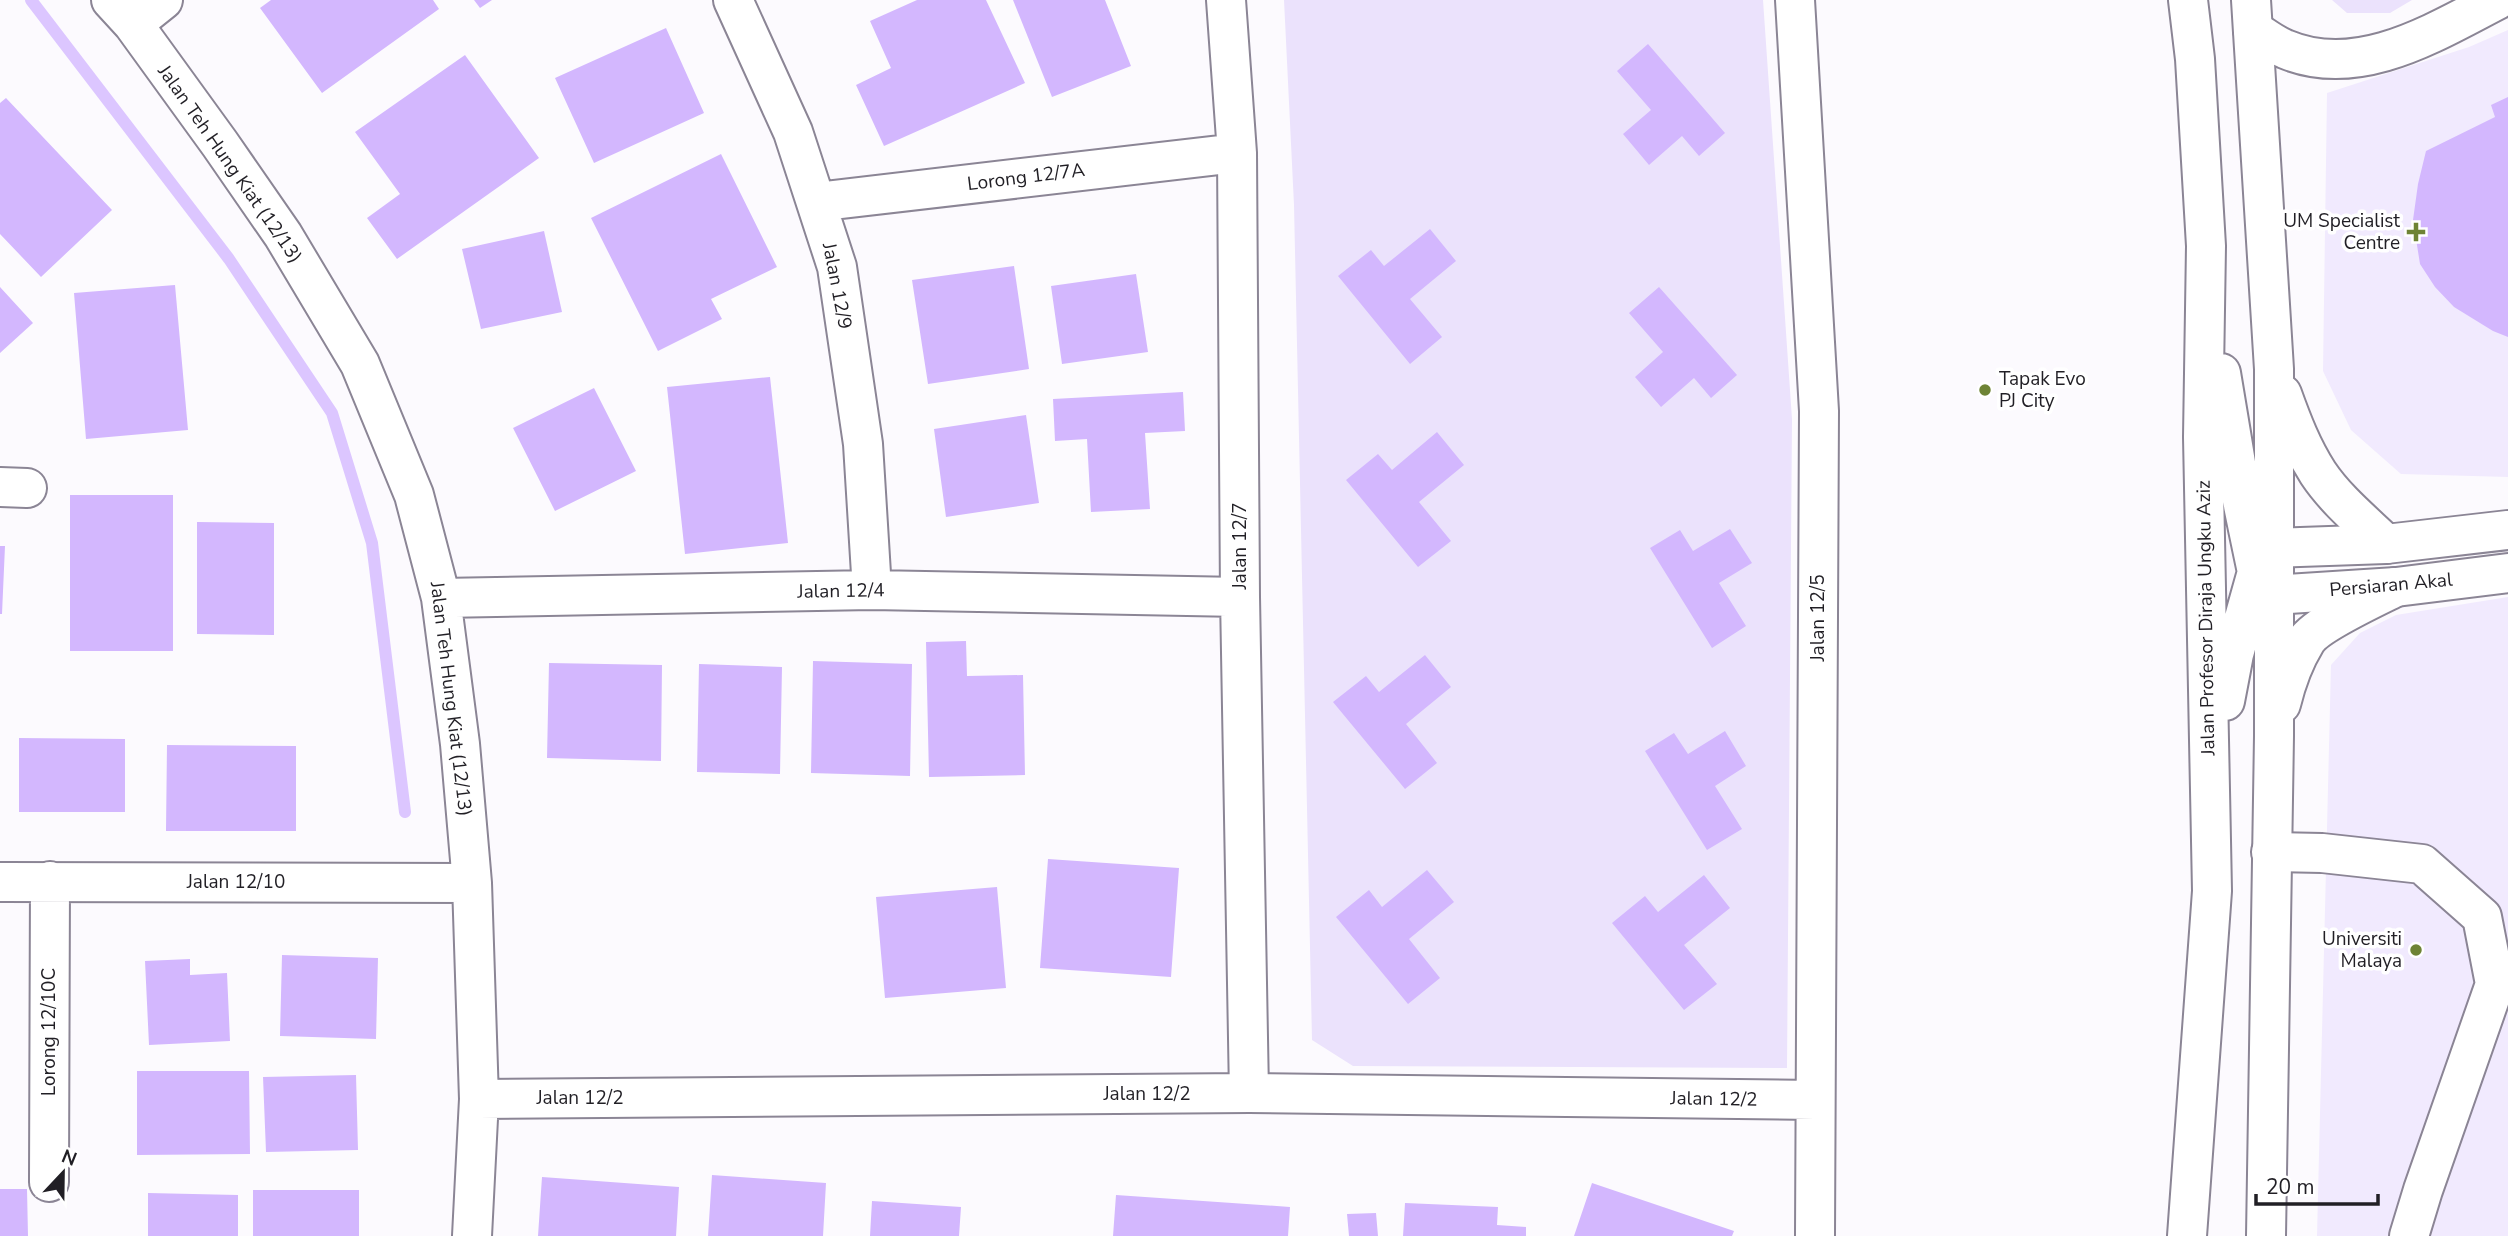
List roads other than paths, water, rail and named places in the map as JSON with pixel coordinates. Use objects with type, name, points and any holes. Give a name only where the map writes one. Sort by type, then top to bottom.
[{"type":"street","points":[[122,12],[163,0]]},
{"type":"street","name":"Jalan 12/9","points":[[733,0],[793,132],[837,267],[863,444],[872,590]]},
{"type":"street","name":"Jalan 12/7","points":[[1226,0],[1237,153],[1240,597],[1250,1093]]},
{"type":"street","name":"Jalan 12/5","points":[[1795,0],[1819,411],[1815,1236]]},
{"type":"street","name":"Jalan Profesor Diraja Ungku Aziz","points":[[2188,0],[2195,59],[2206,246],[2203,437],[2212,891],[2188,1236]]},
{"type":"street","points":[[2252,15],[2285,49],[2320,58],[2357,59],[2421,39],[2497,0]]},
{"type":"street","name":"Jalan Teh Hung Kiat (12/13)","points":[[122,12],[220,144],[283,235],[360,364],[414,495],[441,598],[460,744],[472,883],[479,1099],[472,1236]]},
{"type":"street","points":[[2252,15],[2274,369],[2268,571],[2274,736],[2266,1236]]},
{"type":"street","name":"Lorong 12/7A","points":[[816,202],[1237,153]]},
{"type":"street","points":[[2206,246],[2224,393],[2243,505],[2268,571],[2234,654],[2209,778]]},
{"type":"street","points":[[2274,369],[2296,434],[2319,475],[2386,544]]},
{"type":"street","points":[[2268,571],[2386,544],[2508,530]]},
{"type":"street","name":"Persiaran Akal","points":[[2268,571],[2396,587],[2508,573]]},
{"type":"street","points":[[2274,736],[2285,688],[2307,639],[2352,608],[2396,587]]},
{"type":"street","name":"Jalan 12/4","points":[[441,598],[872,590],[1240,597]]},
{"type":"street","points":[[2272,852],[2322,853],[2422,864],[2482,917],[2495,984],[2409,1236]]},
{"type":"street","name":"Lorong 12/10C","points":[[49,1182],[50,881]]},
{"type":"street","name":"Jalan 12/10","points":[[0,882],[472,883]]},
{"type":"street","name":"Jalan 12/2","points":[[479,1099],[1250,1093],[1815,1100]]},
{"type":"waterway","points":[[31,0],[229,259],[332,413],[372,543],[405,812]]},
{"type":"place","name":"UM Specialist Centre","points":[[2416,232]]},
{"type":"place","name":"Tapak Evo PJ City","points":[[1985,390]]},
{"type":"place","name":"Universiti Malaya","points":[[2416,950]]}]
